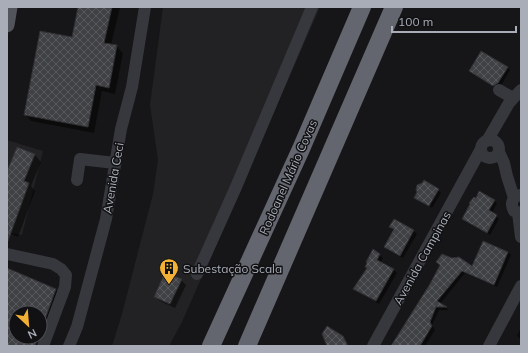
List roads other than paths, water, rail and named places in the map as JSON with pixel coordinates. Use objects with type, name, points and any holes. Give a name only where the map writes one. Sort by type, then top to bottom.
[{"type":"highway","name":"Rodoanel Mário Covas","points":[[212,346],[301,150],[362,7]]},
{"type":"highway","points":[[248,346],[394,7]]},
{"type":"main road","points":[[7,25],[10,7]]},
{"type":"street","name":"Avenida Ceci","points":[[69,346],[77,326],[106,219],[121,129],[132,87],[145,7]]},
{"type":"street","points":[[197,274],[312,7]]},
{"type":"street","points":[[499,90],[517,94]]},
{"type":"street","name":"Avenida Campinas","points":[[374,346],[470,171],[491,150],[500,118],[517,94]]},
{"type":"street","points":[[491,150],[504,163],[507,176],[518,196],[512,202],[512,206],[514,211],[519,213],[521,237]]},
{"type":"street","points":[[77,180],[80,158],[115,163]]},
{"type":"street","points":[[7,254],[53,264],[61,269],[66,275],[65,287],[43,346]]},
{"type":"street","points":[[489,346],[521,286]]},
{"type":"place","name":"Subestação Scala","points":[[169,285]]}]
